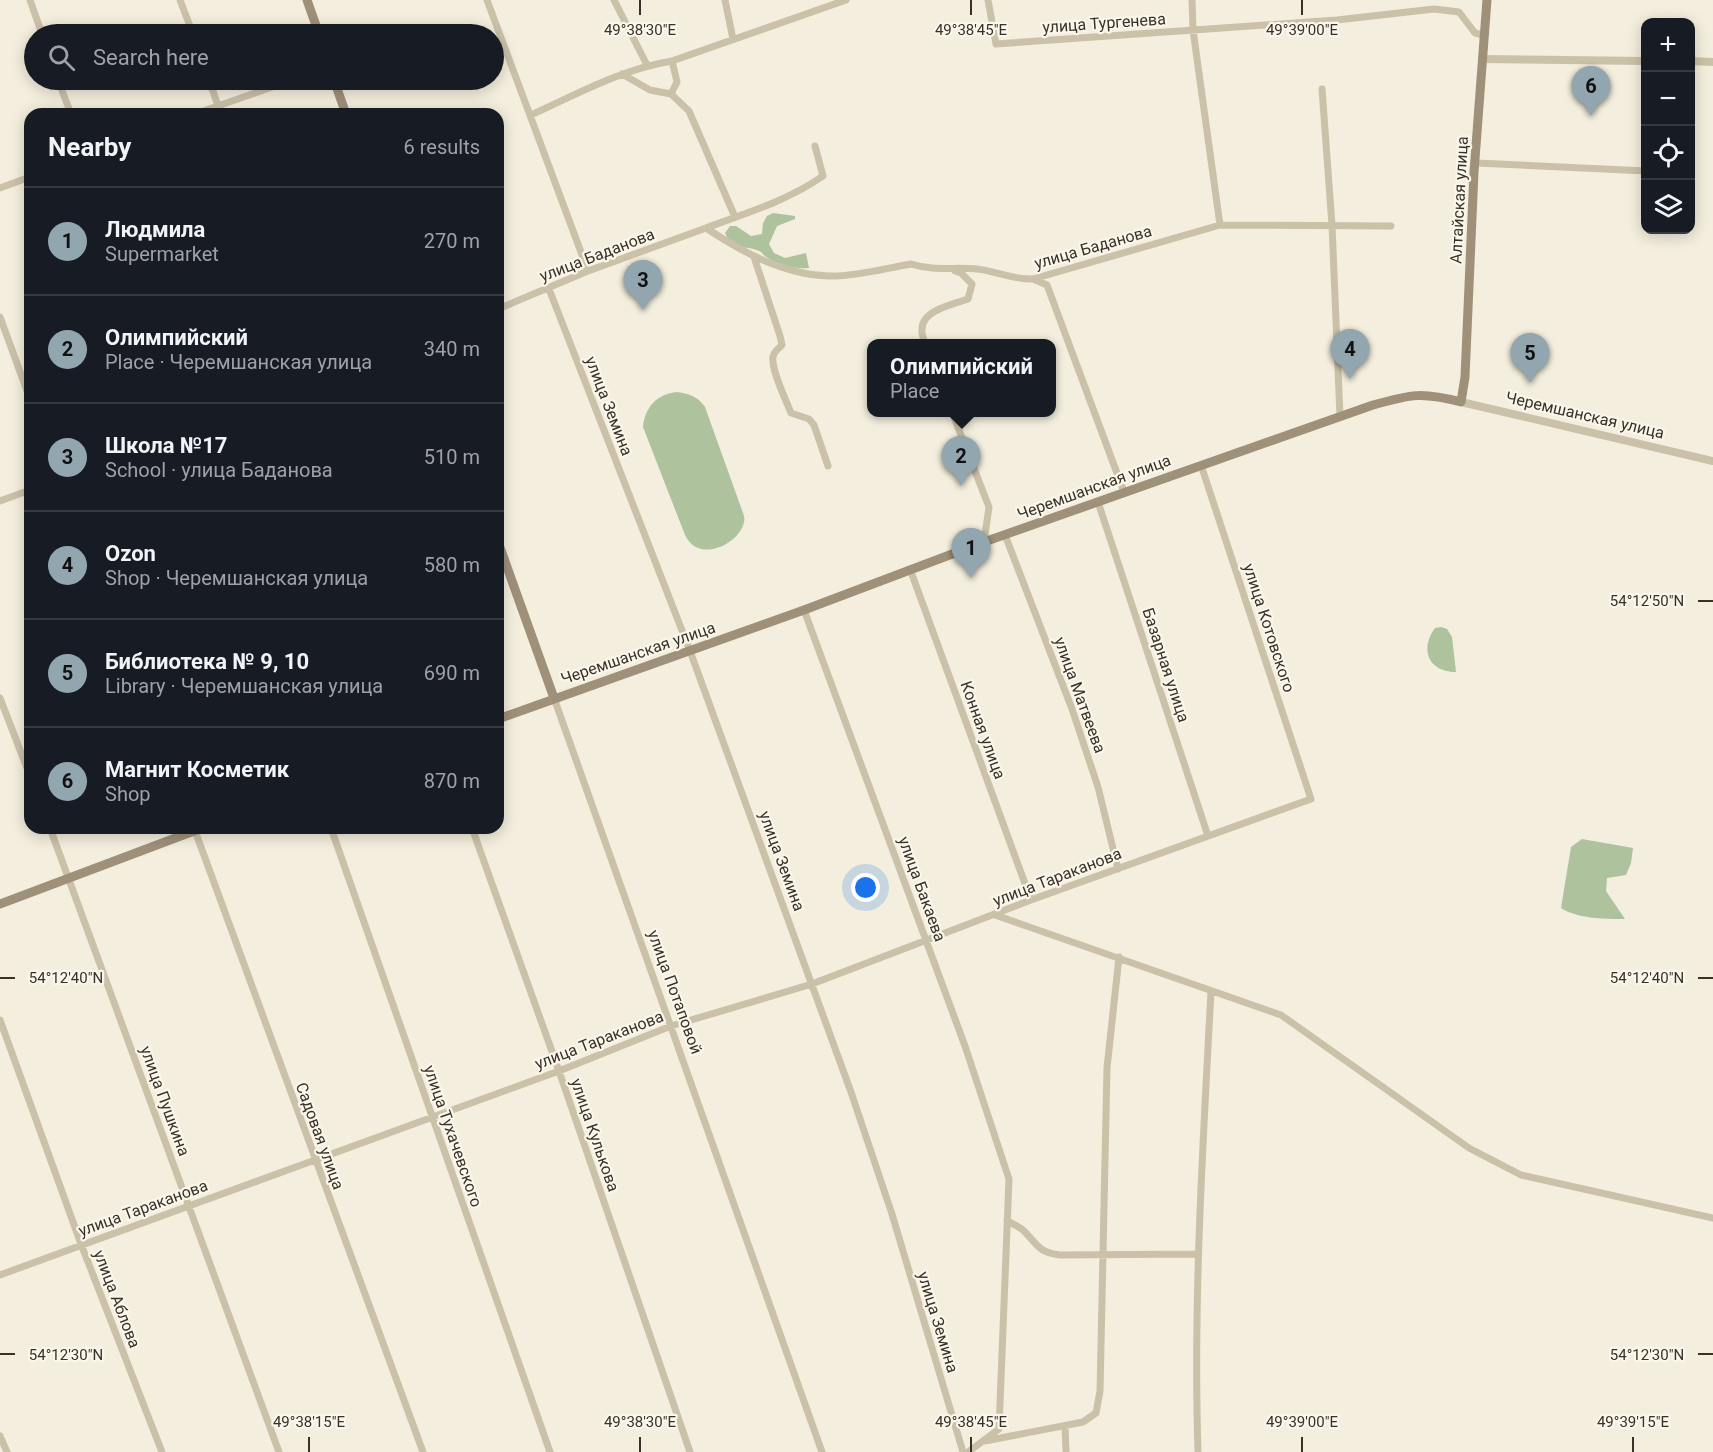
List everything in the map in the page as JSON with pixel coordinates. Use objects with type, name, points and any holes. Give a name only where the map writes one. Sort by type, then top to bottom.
[{"type":"main road","points":[[307,0],[315,24]]},
{"type":"main road","name":"Алтайская улица","points":[[1461,402],[1466,377],[1483,35],[1487,0]]},
{"type":"main road","points":[[338,90],[344,108]]},
{"type":"main road","name":"Черемшанская улица","points":[[504,717],[804,610],[984,542],[1373,405],[1421,394],[1461,402]]},
{"type":"main road","name":"улица Потаповой","points":[[504,559],[554,698]]},
{"type":"main road","points":[[0,904],[184,834]]},
{"type":"street","points":[[30,0],[38,24]]},
{"type":"street","points":[[180,0],[189,24]]},
{"type":"street","points":[[487,0],[496,24]]},
{"type":"street","points":[[614,0],[647,65]]},
{"type":"street","points":[[725,0],[733,39]]},
{"type":"street","points":[[531,115],[622,74],[647,65],[672,61],[846,0]]},
{"type":"street","name":"улица Тургенева","points":[[988,0],[996,44],[1193,30]]},
{"type":"street","points":[[1192,0],[1193,30],[1220,225]]},
{"type":"street","points":[[1193,30],[1338,20],[1434,9],[1459,12],[1475,33],[1483,35]]},
{"type":"street","points":[[504,44],[588,272]]},
{"type":"street","points":[[1482,59],[1641,61]]},
{"type":"street","points":[[671,94],[676,82],[672,61]]},
{"type":"street","points":[[1695,61],[1713,62]]},
{"type":"street","points":[[622,74],[650,90],[671,94],[689,111],[735,217]]},
{"type":"street","points":[[62,90],[69,108]]},
{"type":"street","points":[[213,90],[219,108]]},
{"type":"street","points":[[210,108],[262,90]]},
{"type":"street","points":[[1322,90],[1332,225],[1340,417]]},
{"type":"street","name":"улица Баданова","points":[[504,307],[588,272],[791,196],[823,176],[815,146]]},
{"type":"street","points":[[1476,163],[1641,171]]},
{"type":"street","points":[[0,188],[24,179]]},
{"type":"street","name":"улица Баданова","points":[[706,228],[754,257],[791,270],[829,276],[911,264],[923,268],[980,269],[1021,279],[1033,279],[1220,225],[1391,226]]},
{"type":"street","points":[[754,257],[782,345],[774,353],[773,363],[784,398],[791,413],[809,419],[814,425],[828,466]]},
{"type":"street","points":[[924,339],[922,329],[924,322],[931,314],[968,299],[972,284],[969,279],[961,273],[947,269]]},
{"type":"street","points":[[1033,279],[1047,285],[1125,492]]},
{"type":"street","name":"улица Земина","points":[[549,289],[690,651],[851,1092],[892,1214],[963,1452]]},
{"type":"street","points":[[0,316],[24,382]]},
{"type":"street","name":"Черемшанская улица","points":[[1461,402],[1713,461]]},
{"type":"street","points":[[954,417],[989,507],[984,542]]},
{"type":"street","name":"улица Котовского","points":[[1201,465],[1311,799]]},
{"type":"street","points":[[0,501],[24,491]]},
{"type":"street","name":"Базарная улица","points":[[1098,502],[1208,836]]},
{"type":"street","name":"улица Матвеева","points":[[1005,535],[1072,709],[1098,787],[1118,869]]},
{"type":"street","name":"Конная улица","points":[[910,569],[1031,900]]},
{"type":"street","name":"улица Бакаева","points":[[804,610],[965,1046],[1009,1179],[1007,1221]]},
{"type":"street","points":[[0,698],[24,760]]},
{"type":"street","name":"улица Потаповой","points":[[554,698],[822,1452]]},
{"type":"street","name":"улица Тараканова","points":[[0,1275],[559,1071],[671,1026],[812,984],[1031,900],[1311,799]]},
{"type":"street","name":"улица Пушкина","points":[[52,834],[279,1452]]},
{"type":"street","name":"Садовая улица","points":[[199,834],[315,1160],[423,1452]]},
{"type":"street","name":"улица Тухачевского","points":[[333,834],[550,1452]]},
{"type":"street","name":"улица Кулькова","points":[[474,834],[559,1071],[690,1452]]},
{"type":"street","points":[[995,915],[1281,1015],[1469,1148],[1521,1175],[1713,1218]]},
{"type":"street","points":[[982,1442],[1083,1422],[1096,1413],[1101,1391],[1107,1068],[1119,957]]},
{"type":"street","points":[[1198,1452],[1197,1254],[1211,991]]},
{"type":"street","name":"улица Аблова","points":[[0,1020],[81,1244],[162,1452]]},
{"type":"street","points":[[968,1452],[999,1429],[1007,1221],[1023,1230],[1032,1242],[1048,1253],[1060,1255],[1197,1254]]},
{"type":"street","points":[[1065,1426],[1066,1452]]},
{"type":"street","points":[[0,1436],[7,1452]]},
{"type":"green space","points":[[773,213],[795,216],[795,219],[777,226],[769,244],[774,253],[785,258],[806,253],[809,268],[777,263],[757,250],[732,243],[725,233],[730,226],[736,226],[751,236],[762,234],[763,223],[767,216]]},
{"type":"green space","points":[[677,392],[693,396],[705,407],[744,516],[741,529],[731,541],[708,550],[693,545],[686,537],[643,427],[646,413],[653,403],[670,393]]},
{"type":"green space","points":[[1435,628],[1447,629],[1452,637],[1456,672],[1447,671],[1433,664],[1427,652],[1430,636]]},
{"type":"green space","points":[[1582,839],[1633,848],[1631,863],[1626,875],[1607,878],[1606,891],[1625,919],[1583,916],[1561,908],[1571,847]]},
{"type":"place","name":"Магнит Косметик","points":[[1591,116]]},
{"type":"place","name":"Школа №17","points":[[643,310]]},
{"type":"place","name":"Ozon","points":[[1350,379]]},
{"type":"place","name":"Библиотека № 9, 10","points":[[1530,383]]},
{"type":"place","name":"Олимпийский","points":[[961,486]]},
{"type":"place","name":"Людмила","points":[[971,578]]}]
